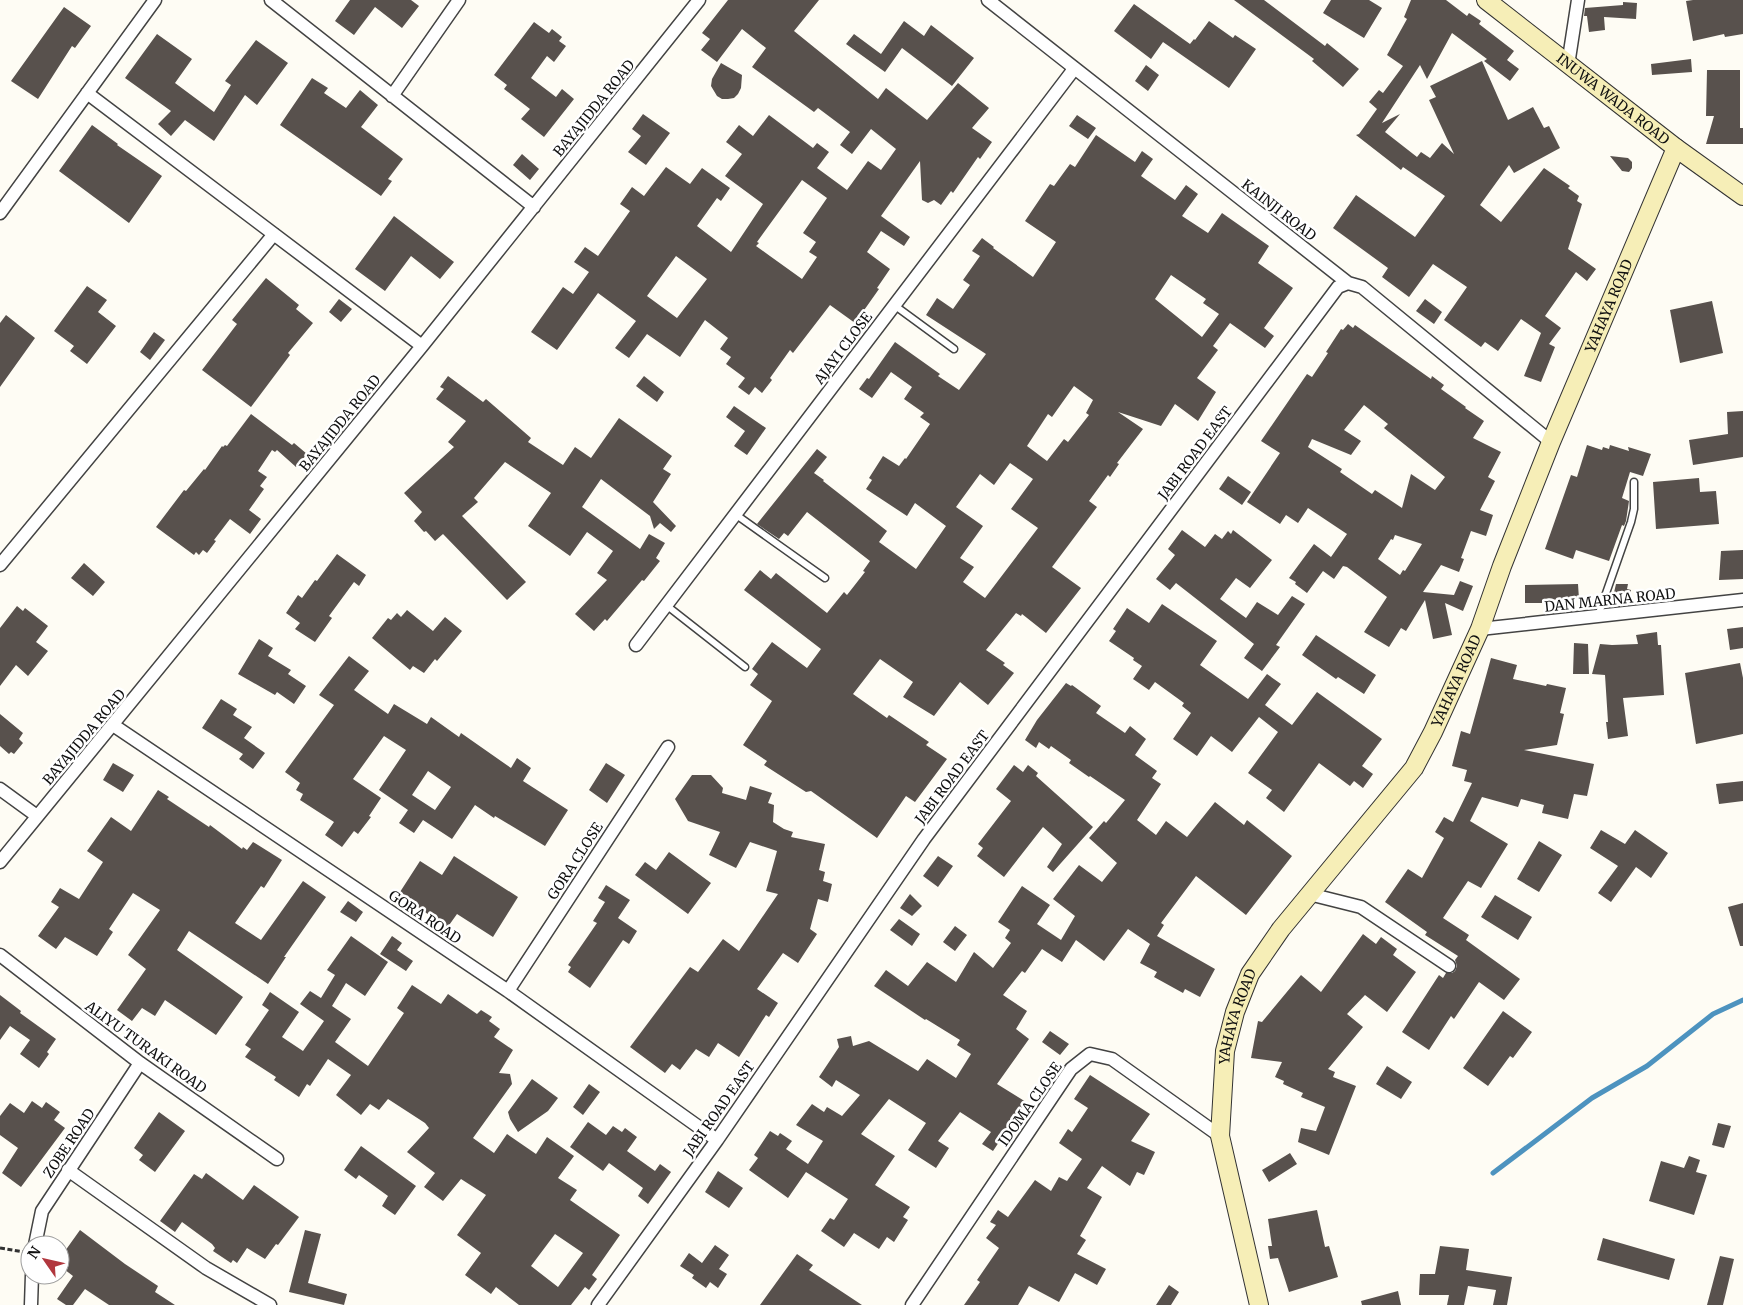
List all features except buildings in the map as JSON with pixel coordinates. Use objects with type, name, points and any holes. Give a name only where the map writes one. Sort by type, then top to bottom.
[{"type":"street","points":[[0,213],[155,0]]},
{"type":"street","points":[[271,0],[534,207]]},
{"type":"street","points":[[392,96],[459,0]]},
{"type":"street","name":"BAYAJIDDA ROAD","points":[[0,862],[422,346],[699,0]]},
{"type":"street","name":"KAINJI ROAD","points":[[988,0],[1348,283],[1362,287],[1552,442]]},
{"type":"street","name":"INUWA WADA ROAD","points":[[1486,0],[1676,148],[1743,196]]},
{"type":"street","points":[[1568,65],[1578,0]]},
{"type":"street","name":"AJAYI CLOSE","points":[[636,645],[1074,69]]},
{"type":"street","points":[[87,93],[422,346]]},
{"type":"street","name":"YAHAYA ROAD","points":[[1259,1305],[1242,1224],[1220,1136],[1226,1051],[1235,1012],[1250,974],[1281,929],[1414,768],[1434,732],[1480,629],[1502,566],[1552,442],[1676,148]]},
{"type":"street","points":[[0,565],[274,234]]},
{"type":"street","name":"JABI ROAD EAST","points":[[598,1305],[717,1140],[924,840],[1338,287],[1348,283]]},
{"type":"street","name":"DAN MARNA ROAD","points":[[1480,629],[1743,600]]},
{"type":"street","name":"GORA ROAD","points":[[113,725],[508,991],[717,1140]]},
{"type":"street","name":"GORA CLOSE","points":[[508,991],[668,747]]},
{"type":"street","points":[[0,789],[37,816]]},
{"type":"street","points":[[1310,894],[1361,907],[1449,966]]},
{"type":"street","name":"ALIYU TURAKI ROAD","points":[[0,955],[140,1063],[277,1159]]},
{"type":"street","name":"IDOMA CLOSE","points":[[912,1305],[1071,1069],[1090,1054],[1112,1058],[1220,1136]]},
{"type":"street","name":"ZOBE ROAD","points":[[37,1235],[42,1211],[140,1063]]},
{"type":"street","points":[[68,1170],[206,1268],[270,1305]]},
{"type":"street","points":[[31,1305],[32,1285]]},
{"type":"lane","points":[[894,305],[954,349]]},
{"type":"lane","points":[[1598,616],[1631,522],[1634,509],[1634,482]]},
{"type":"lane","points":[[735,514],[825,578]]},
{"type":"lane","points":[[666,605],[745,668]]},
{"type":"path","points":[[0,1248],[20,1251]]},
{"type":"waterway","points":[[1493,1173],[1592,1098],[1647,1066],[1713,1014],[1743,1000]]}]
